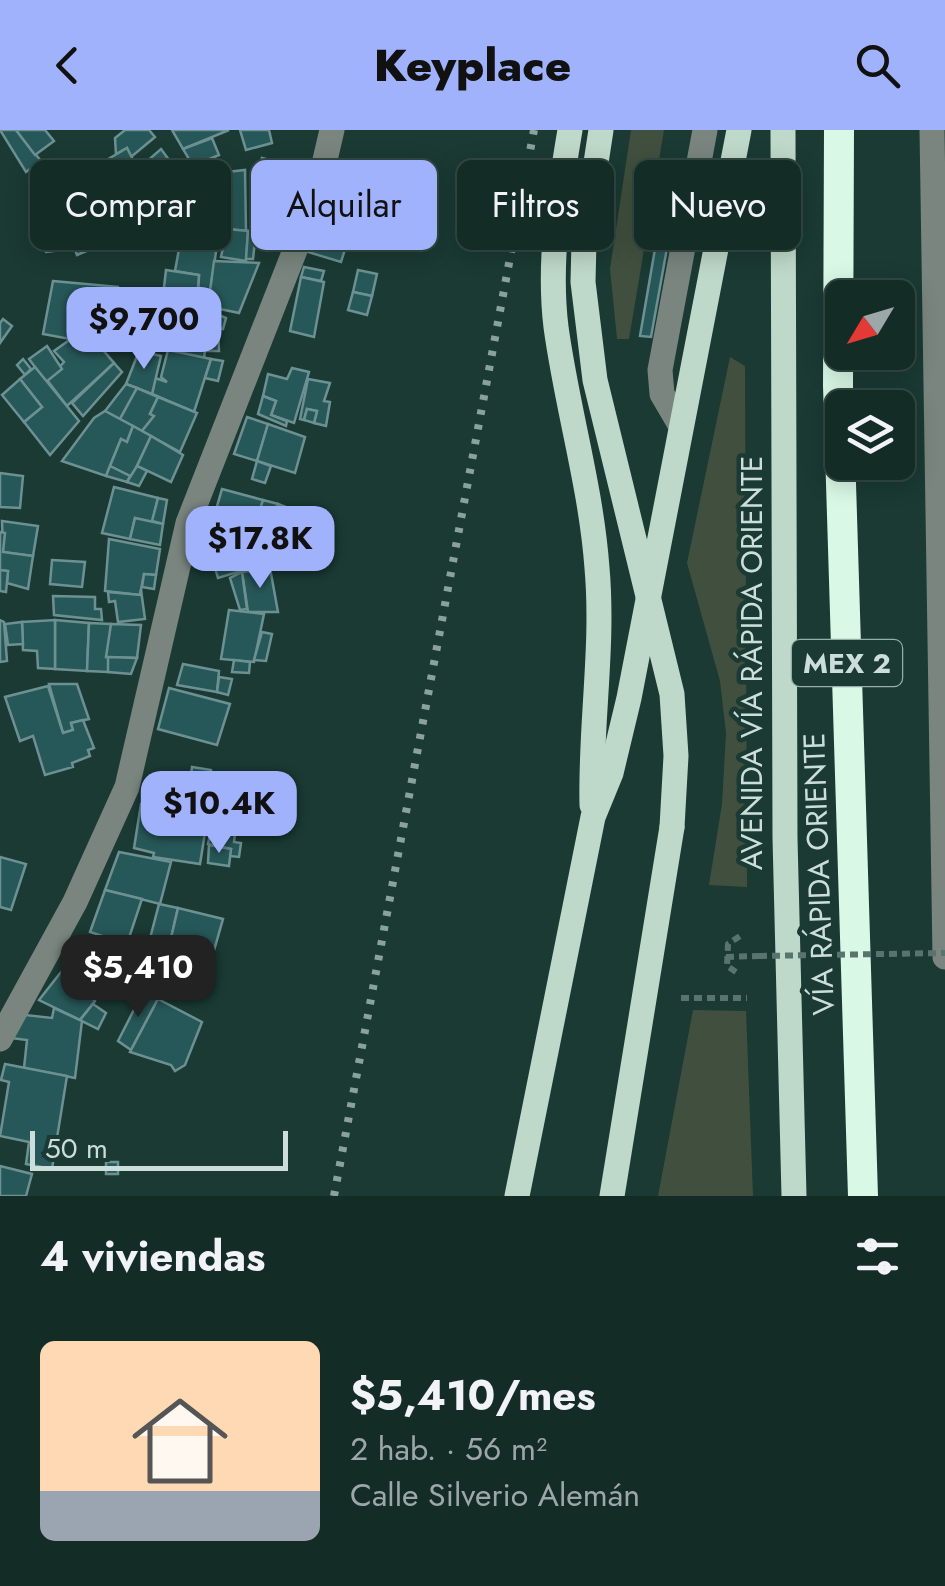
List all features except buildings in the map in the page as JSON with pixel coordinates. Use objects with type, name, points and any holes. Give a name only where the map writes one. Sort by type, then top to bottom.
[{"type":"highway","name":"VÍA RÁPIDA ORIENTE","points":[[838,130],[838,386],[862,1154],[860,1196]]},
{"type":"main road","points":[[570,130],[555,229],[553,278],[556,327],[584,462],[598,572],[593,818]]},
{"type":"main road","points":[[602,130],[584,241],[583,282],[595,380],[672,694],[676,756],[672,827],[612,1196]]},
{"type":"main road","points":[[516,1196],[593,818],[610,773],[629,698],[679,423],[739,130]]},
{"type":"main road","name":"AVENIDA VÍA RÁPIDA ORIENTE","points":[[783,130],[785,819],[794,1196]]},
{"type":"street","points":[[0,1038],[74,902],[128,788],[188,523],[318,194],[332,130]]},
{"type":"street","points":[[679,423],[662,394],[660,370],[705,130]]},
{"type":"street","points":[[932,130],[945,955]]},
{"type":"path","points":[[736,972],[727,966],[728,944],[744,934]]},
{"type":"path","points":[[726,957],[945,955]]},
{"type":"path","points":[[681,998],[746,998]]},
{"type":"green space","points":[[631,130],[664,130],[659,160],[634,160],[634,250],[644,250],[629,339],[617,339],[610,269]]},
{"type":"green space","points":[[730,357],[745,366],[747,887],[709,885],[722,804],[726,733],[720,681],[687,563]]},
{"type":"green space","points":[[693,1010],[746,1011],[753,1196],[658,1196]]},
{"type":"railway","points":[[334,1196],[534,130]]}]
